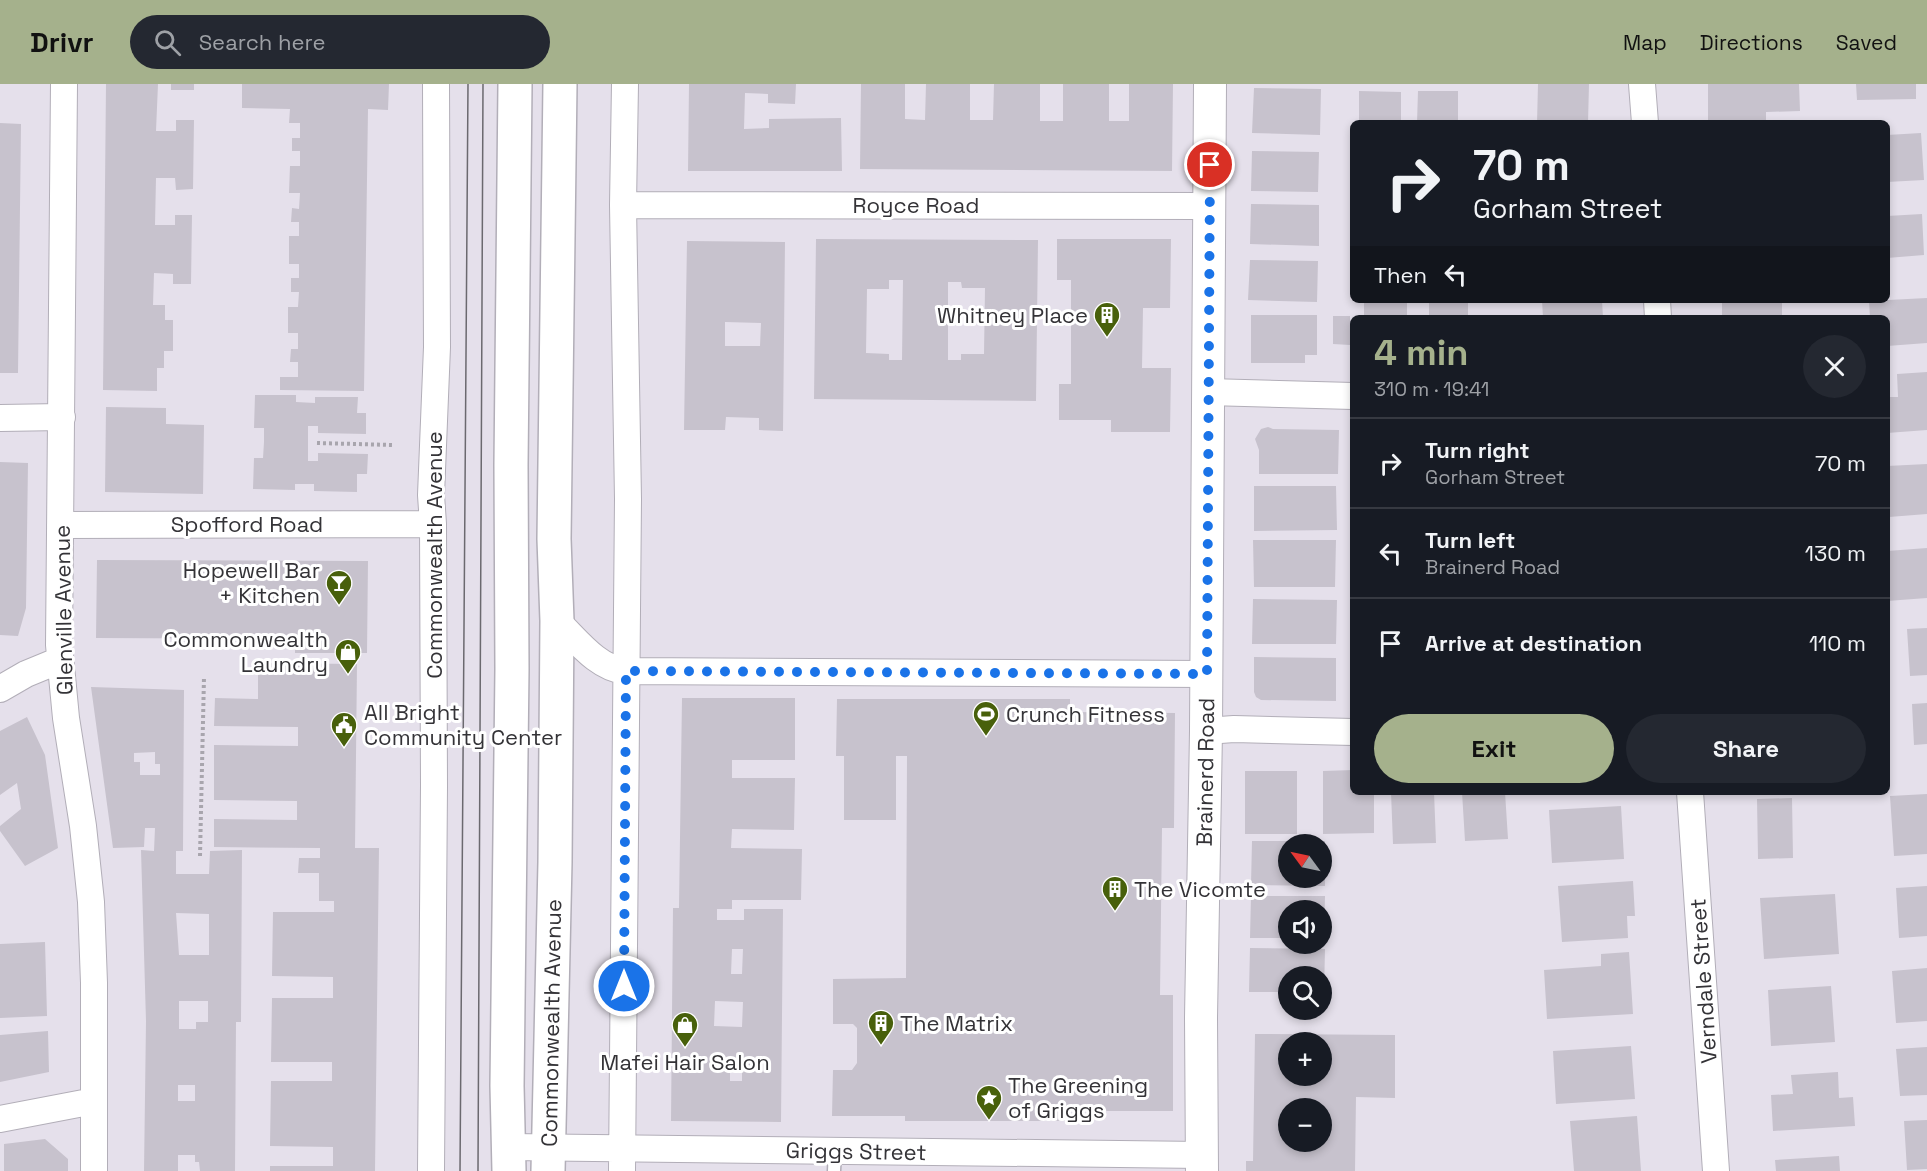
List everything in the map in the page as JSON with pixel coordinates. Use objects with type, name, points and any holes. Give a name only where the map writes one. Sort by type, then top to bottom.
[{"type":"main road","name":"Commonwealth Avenue","points":[[509,1159],[507,1086],[515,84]]},
{"type":"main road","name":"Commonwealth Avenue","points":[[548,1160],[555,862],[557,621],[555,527],[560,84]]},
{"type":"street","name":"Glenville Avenue","points":[[64,84],[58,621],[66,718],[92,902],[94,1171]]},
{"type":"street","name":"Commonwealth Avenue","points":[[431,1171],[434,786],[431,495],[436,347],[436,84]]},
{"type":"street","points":[[623,1160],[628,499],[623,205],[625,84]]},
{"type":"street","name":"Brainerd Road","points":[[1202,1163],[1201,1018],[1207,674],[1210,84]]},
{"type":"street","points":[[1642,84],[1645,120]]},
{"type":"street","name":"Royce Road","points":[[623,205],[1210,206]]},
{"type":"street","points":[[1208,393],[1350,396]]},
{"type":"street","points":[[0,418],[62,417]]},
{"type":"street","name":"Spofford Road","points":[[60,525],[433,524]]},
{"type":"street","points":[[557,621],[600,661],[613,668],[626,671],[1207,674]]},
{"type":"street","points":[[0,689],[26,674],[60,660]]},
{"type":"street","points":[[1206,731],[1234,729],[1350,732]]},
{"type":"street","name":"Verndale Street","points":[[1690,795],[1716,1171]]},
{"type":"street","points":[[0,1119],[94,1101]]},
{"type":"street","name":"Griggs Street","points":[[509,1159],[1202,1163]]},
{"type":"path","points":[[317,443],[393,446]]},
{"type":"path","points":[[200,856],[204,677]]},
{"type":"building","points":[[106,84],[158,84],[156,131],[176,131],[176,120],[194,120],[193,189],[176,190],[175,178],[156,178],[155,225],[175,225],[175,215],[192,215],[191,284],[173,284],[173,274],[154,273],[153,305],[165,305],[165,320],[173,320],[173,351],[164,351],[164,368],[157,368],[157,391],[103,390]]},
{"type":"building","points":[[171,84],[194,84],[194,90],[171,90]]},
{"type":"building","points":[[242,84],[389,84],[388,110],[368,109],[364,391],[280,390],[280,377],[298,377],[298,362],[290,362],[291,349],[298,349],[298,333],[288,333],[288,307],[298,307],[299,292],[291,292],[291,278],[299,278],[299,264],[289,264],[289,236],[299,236],[299,222],[291,222],[292,208],[299,209],[300,193],[289,193],[290,166],[300,166],[300,151],[292,151],[292,138],[300,138],[300,123],[289,123],[290,109],[242,108]]},
{"type":"building","points":[[689,84],[796,84],[795,104],[768,103],[768,94],[745,93],[744,129],[769,128],[769,119],[841,118],[842,171],[688,171]]},
{"type":"building","points":[[861,84],[905,84],[905,119],[925,120],[926,84],[970,84],[970,120],[993,120],[994,84],[1040,84],[1040,121],[1063,121],[1063,84],[1109,84],[1109,121],[1129,121],[1129,84],[1173,84],[1172,171],[860,169]]},
{"type":"building","points":[[1538,84],[1589,84],[1588,120],[1537,120]]},
{"type":"building","points":[[1708,84],[1799,84],[1800,111],[1766,112],[1766,120],[1708,120]]},
{"type":"building","points":[[1856,84],[1916,84],[1916,99],[1857,100]]},
{"type":"building","points":[[1254,88],[1321,89],[1320,135],[1252,133]]},
{"type":"building","points":[[1359,91],[1401,92],[1401,120],[1359,120]]},
{"type":"building","points":[[1418,91],[1458,91],[1458,120],[1417,120]]},
{"type":"building","points":[[0,123],[21,124],[18,373],[0,373]]},
{"type":"building","points":[[1921,133],[1924,180],[1890,182],[1890,135]]},
{"type":"building","points":[[1252,151],[1319,152],[1318,192],[1251,191]]},
{"type":"building","points":[[1251,204],[1319,205],[1319,246],[1250,244]]},
{"type":"building","points":[[1922,214],[1924,255],[1890,258],[1890,216]]},
{"type":"building","points":[[816,239],[1038,240],[1036,401],[814,399]],"holes":[[[889,280],[903,280],[902,360],[889,360],[889,354],[866,353],[867,289],[889,289]],[[948,282],[961,282],[962,288],[985,288],[984,354],[961,354],[961,360],[948,360]]]},
{"type":"building","name":"Whitney Place","points":[[1057,239],[1171,239],[1170,308],[1143,308],[1142,368],[1171,368],[1170,432],[1111,432],[1111,420],[1059,420],[1059,384],[1071,384],[1071,280],[1057,280]]},
{"type":"building","points":[[687,241],[785,242],[783,431],[759,430],[759,418],[726,417],[725,430],[684,430]],"holes":[[[725,322],[761,323],[760,346],[725,346]]]},
{"type":"building","points":[[1250,260],[1318,261],[1317,302],[1248,300]]},
{"type":"building","points":[[1927,298],[1927,343],[1890,346],[1890,315],[1870,315],[1869,303],[1890,303],[1890,300]]},
{"type":"building","points":[[1364,303],[1407,303],[1407,315],[1364,315]]},
{"type":"building","points":[[1429,303],[1468,303],[1468,315],[1429,315]]},
{"type":"building","points":[[1542,303],[1602,303],[1603,315],[1543,315]]},
{"type":"building","points":[[1722,303],[1782,303],[1782,315],[1722,315]]},
{"type":"building","points":[[1251,315],[1317,315],[1317,355],[1305,355],[1305,363],[1251,363]]},
{"type":"building","points":[[1333,316],[1350,316],[1350,345],[1333,344]]},
{"type":"building","points":[[1927,372],[1927,430],[1890,433],[1890,397],[1898,397],[1897,374]]},
{"type":"building","points":[[255,395],[296,395],[296,402],[315,403],[315,397],[358,397],[357,413],[366,413],[366,434],[318,433],[318,426],[308,426],[308,461],[318,461],[318,453],[368,454],[367,474],[357,474],[357,492],[314,491],[314,484],[295,484],[295,490],[253,489],[254,458],[263,458],[264,442],[264,428],[254,428]]},
{"type":"building","points":[[106,407],[166,408],[166,424],[204,425],[203,494],[105,492]]},
{"type":"building","points":[[1268,427],[1339,430],[1338,474],[1259,474],[1259,450],[1255,439],[1261,429]]},
{"type":"building","points":[[0,462],[28,463],[26,608],[18,636],[0,635]]},
{"type":"building","points":[[1927,464],[1927,514],[1890,517],[1890,466]]},
{"type":"building","points":[[1254,486],[1336,486],[1337,530],[1254,531]]},
{"type":"building","points":[[1253,540],[1336,540],[1335,587],[1254,587]]},
{"type":"building","points":[[1927,548],[1927,598],[1890,601],[1890,551]]},
{"type":"building","points":[[97,560],[368,561],[367,653],[295,653],[295,639],[96,638]]},
{"type":"building","points":[[1253,599],[1337,600],[1336,644],[1252,644]]},
{"type":"building","points":[[1927,628],[1927,675],[1910,676],[1907,629]]},
{"type":"building","points":[[1254,657],[1336,658],[1336,701],[1261,700],[1254,692]]},
{"type":"building","points":[[258,663],[357,664],[355,848],[379,848],[375,1171],[270,1171],[270,1166],[333,1166],[333,1147],[270,1146],[271,1081],[332,1081],[332,1062],[271,1062],[272,998],[333,998],[333,977],[272,976],[273,912],[334,912],[334,901],[319,901],[319,873],[298,873],[299,858],[320,858],[320,848],[214,847],[214,819],[297,820],[297,801],[214,800],[214,745],[298,746],[298,727],[214,726],[215,698],[258,699]]},
{"type":"building","points":[[91,687],[184,690],[183,851],[176,851],[176,874],[209,874],[210,851],[242,850],[241,1022],[236,1022],[235,1171],[200,1171],[199,1162],[195,1162],[195,1155],[178,1155],[178,1171],[144,1171],[146,1021],[141,850],[154,851],[155,828],[145,828],[144,847],[113,848]],"holes":[[[155,752],[155,764],[160,764],[160,775],[140,775],[140,762],[134,762],[134,753]],[[176,913],[209,914],[209,955],[179,955]],[[179,1001],[208,1001],[208,1022],[196,1022],[196,1029],[179,1029]],[[178,1085],[195,1085],[195,1101],[178,1101]]]},
{"type":"building","points":[[682,698],[795,698],[795,760],[732,760],[732,778],[795,778],[794,830],[732,829],[731,848],[802,849],[801,900],[732,900],[732,909],[717,909],[717,920],[744,920],[744,909],[783,909],[781,1122],[671,1121],[673,908],[679,908]],"holes":[[[732,949],[743,949],[742,974],[731,974]],[[715,1001],[743,1002],[742,1027],[714,1026]],[[730,1059],[742,1059],[742,1081],[730,1081]]]},
{"type":"building","points":[[837,699],[1070,699],[1070,712],[1175,713],[1174,828],[1162,828],[1160,995],[1173,995],[1173,1111],[1068,1111],[1068,1121],[905,1121],[905,1116],[832,1116],[833,1070],[852,1070],[857,1063],[857,1028],[853,1024],[833,1024],[833,979],[906,978],[907,756],[896,756],[896,820],[844,820],[844,756],[836,756]]},
{"type":"building","points":[[1927,703],[1927,744],[1914,745],[1912,704]]},
{"type":"building","points":[[27,717],[45,755],[58,848],[25,866],[0,831],[0,826],[21,809],[17,783],[0,795],[0,731]]},
{"type":"building","points":[[1350,770],[1350,795],[1374,795],[1374,833],[1323,834],[1323,771]]},
{"type":"building","points":[[1245,771],[1297,771],[1297,834],[1245,834]]},
{"type":"building","points":[[1927,794],[1927,854],[1894,856],[1890,796]]},
{"type":"building","points":[[1391,795],[1434,795],[1436,843],[1393,844]]},
{"type":"building","points":[[1462,795],[1505,795],[1508,839],[1465,841]]},
{"type":"building","points":[[1792,798],[1793,858],[1758,859],[1757,799]]},
{"type":"building","points":[[1621,806],[1624,859],[1552,863],[1549,810]]},
{"type":"building","points":[[1252,841],[1278,841],[1278,885],[1251,885]]},
{"type":"building","points":[[1633,881],[1635,916],[1627,916],[1628,938],[1562,942],[1558,886]]},
{"type":"building","points":[[1927,886],[1927,936],[1899,938],[1896,888]]},
{"type":"building","points":[[1835,894],[1839,954],[1764,959],[1760,898]]},
{"type":"building","points":[[1251,896],[1325,896],[1325,900],[1278,900],[1278,938],[1250,938]]},
{"type":"building","points":[[45,942],[47,1016],[0,1018],[0,944]]},
{"type":"building","points":[[1250,948],[1278,948],[1278,954],[1325,954],[1325,966],[1278,966],[1278,992],[1249,992]]},
{"type":"building","points":[[1629,952],[1633,1014],[1547,1019],[1544,970],[1601,966],[1601,954]]},
{"type":"building","points":[[1927,968],[1927,1021],[1896,1023],[1892,971]]},
{"type":"building","points":[[1831,986],[1835,1042],[1771,1046],[1768,990]]},
{"type":"building","points":[[48,1031],[49,1072],[0,1082],[0,1035]]},
{"type":"building","points":[[1255,1034],[1278,1034],[1278,1086],[1332,1086],[1332,1035],[1395,1035],[1395,1098],[1356,1097],[1355,1171],[1246,1171],[1246,1161],[1253,1161]]},
{"type":"building","points":[[1631,1046],[1635,1099],[1556,1104],[1553,1051]]},
{"type":"building","points":[[1927,1047],[1927,1095],[1900,1096],[1896,1049]]},
{"type":"building","points":[[1838,1072],[1839,1098],[1853,1097],[1855,1126],[1773,1131],[1771,1095],[1793,1094],[1791,1075]]},
{"type":"building","points":[[1637,1116],[1641,1171],[1574,1171],[1570,1121]]},
{"type":"building","points":[[1927,1120],[1927,1169],[1907,1170],[1904,1121]]},
{"type":"building","points":[[45,1139],[68,1159],[68,1171],[4,1171],[4,1144]]},
{"type":"building","points":[[1839,1156],[1840,1171],[1776,1171],[1775,1160]]},
{"type":"tram line","points":[[460,1171],[468,84]]},
{"type":"tram line","points":[[478,1171],[483,84]]},
{"type":"place","name":"Whitney Place","points":[[1107,338]]},
{"type":"place","name":"Hopewell Bar + Kitchen","points":[[339,606]]},
{"type":"place","name":"Commonwealth Laundry","points":[[348,675]]},
{"type":"place","name":"Crunch Fitness","points":[[986,737]]},
{"type":"place","name":"All Bright Community Center","points":[[344,748]]},
{"type":"place","name":"The Vicomte","points":[[1115,912]]},
{"type":"place","name":"The Matrix","points":[[881,1046]]},
{"type":"place","name":"Mafei Hair Salon","points":[[685,1048]]},
{"type":"place","name":"The Greening of Griggs","points":[[989,1121]]},
{"type":"route","points":[[624,986],[626,671],[1207,674],[1210,165]]}]
